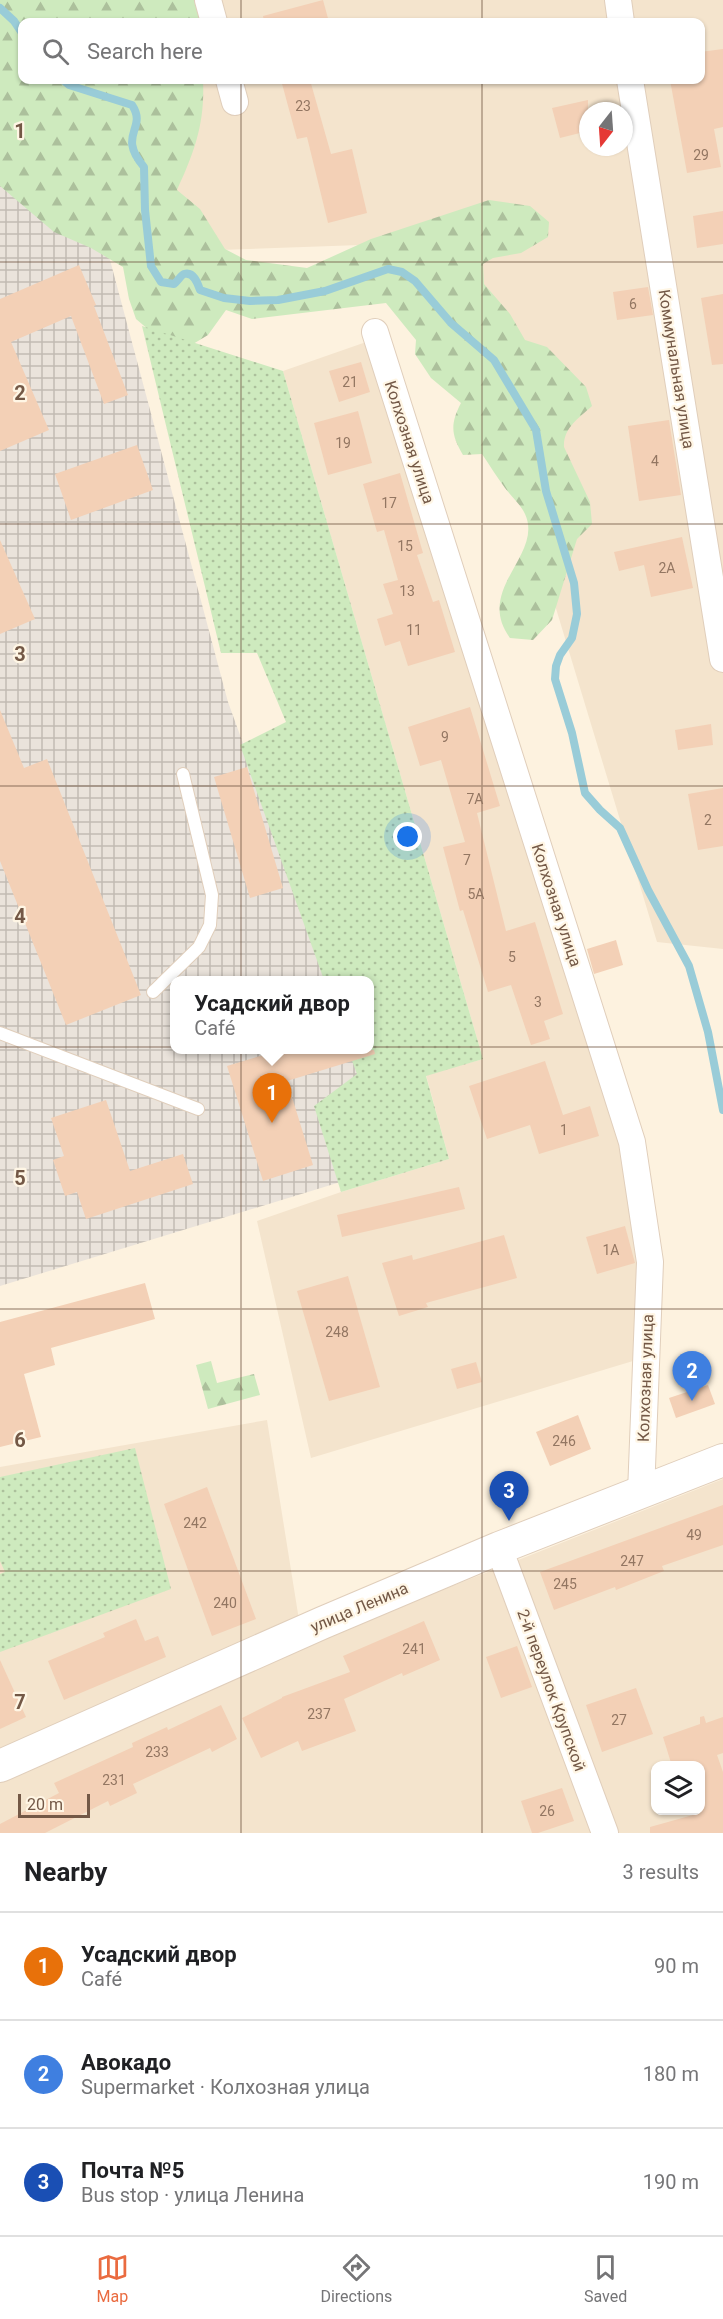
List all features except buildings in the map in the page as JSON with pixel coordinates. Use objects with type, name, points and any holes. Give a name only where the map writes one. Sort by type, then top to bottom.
[{"type":"street","points":[[208,0],[213,18]]},
{"type":"street","points":[[618,0],[620,18]]},
{"type":"street","name":"Коммунальная улица","points":[[631,84],[723,659]]},
{"type":"street","name":"Колхозная улица","points":[[375,332],[632,1142],[650,1262],[641,1492]]},
{"type":"street","name":"улица Ленина","points":[[0,1766],[322,1623],[499,1548],[723,1460]]},
{"type":"street","name":"2-й переулок Крупской","points":[[499,1548],[605,1833]]},
{"type":"lane","points":[[153,992],[199,947],[210,925],[213,895],[183,774]]},
{"type":"lane","points":[[0,1033],[198,1109]]},
{"type":"shaded area","points":[[119,0],[723,0],[723,949],[657,942],[445,242],[189,251],[142,84],[705,84],[705,18],[125,18]]},
{"type":"shaded area","points":[[70,110],[228,702],[328,976],[170,976],[170,1054],[355,1054],[396,1165],[0,1286],[0,131]]},
{"type":"shaded area","points":[[369,341],[624,1140],[645,1260],[633,1361],[311,1458],[257,1221],[449,1159],[426,1075],[483,1059],[283,371]]},
{"type":"shaded area","points":[[267,1420],[303,1645],[723,1479],[723,1833],[0,1833],[0,1467]]},
{"type":"green space","points":[[0,0],[194,0],[200,11],[201,18],[18,18],[18,84],[203,84],[198,136],[177,190],[200,209],[225,249],[246,260],[307,268],[371,239],[489,200],[530,206],[549,222],[548,237],[521,253],[493,258],[483,264],[484,284],[510,314],[525,340],[547,347],[586,387],[592,406],[569,429],[564,440],[564,447],[590,502],[592,524],[577,539],[552,620],[533,640],[510,638],[501,620],[500,604],[504,588],[526,544],[528,529],[525,514],[482,454],[463,455],[453,429],[461,403],[431,378],[415,354],[416,340],[386,303],[252,319],[226,310],[208,335],[193,344],[162,341],[136,319],[129,299],[123,267],[91,248],[54,232],[0,186]]},
{"type":"green space","points":[[142,326],[283,371],[483,1059],[426,1076],[449,1159],[341,1192],[314,1106],[357,1074],[350,1054],[374,1054],[374,976],[323,976],[240,745],[286,722],[257,653],[221,653]]},
{"type":"green space","points":[[211,1361],[217,1383],[254,1374],[260,1395],[208,1409],[196,1365]]},
{"type":"green space","points":[[135,1448],[171,1589],[0,1652],[0,1574],[5,1572],[0,1561],[0,1477]]},
{"type":"waterway","points":[[0,8],[18,27]]},
{"type":"waterway","points":[[68,84],[132,105],[136,113],[133,147],[144,167],[145,210],[151,266],[161,282],[174,284],[183,275],[190,274],[200,290],[224,298],[250,301],[278,300],[325,291],[388,269],[402,272],[415,281],[451,323],[494,360],[536,430],[546,491],[574,583],[577,614],[572,638],[560,655],[556,666],[555,679],[572,733],[585,793],[620,828],[648,890],[689,966],[708,1032],[723,1110]]},
{"type":"place","name":"Усадский двор","points":[[272,1123]]},
{"type":"place","name":"Авокадо","points":[[692,1401]]},
{"type":"place","name":"Почта №5","points":[[509,1521]]}]
